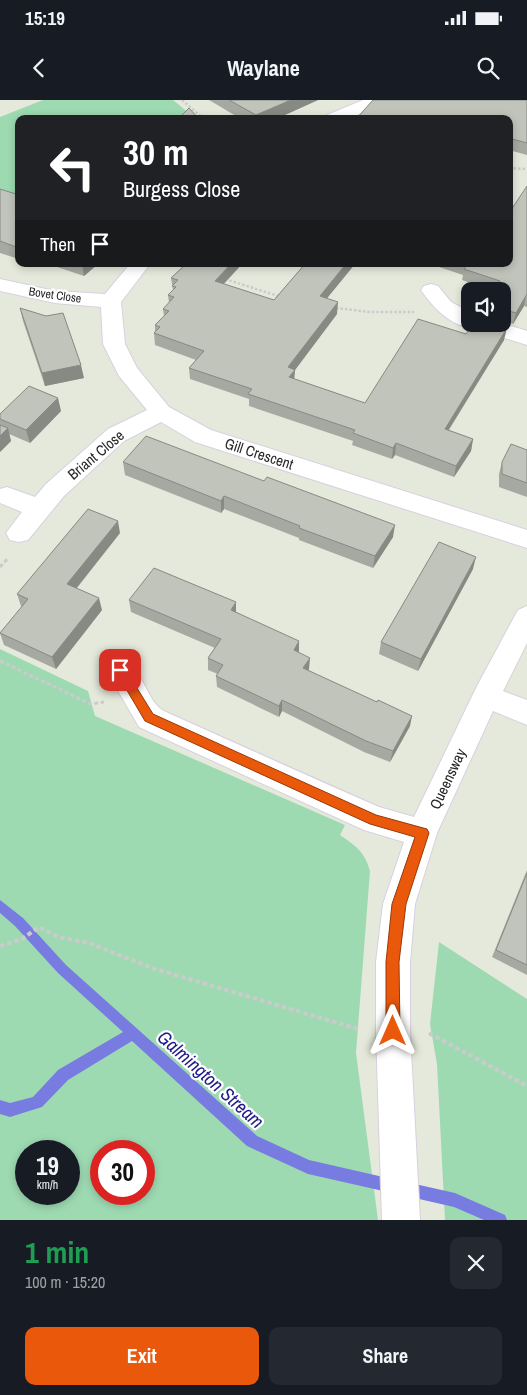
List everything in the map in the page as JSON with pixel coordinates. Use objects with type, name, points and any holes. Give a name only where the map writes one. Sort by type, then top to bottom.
[{"type":"street","points":[[341,115],[377,100]]},
{"type":"street","points":[[111,300],[138,267]]},
{"type":"street","name":"Bovet Close","points":[[0,285],[55,297],[111,300]]},
{"type":"street","points":[[430,290],[444,307],[461,316]]},
{"type":"street","name":"Gill Crescent","points":[[111,300],[114,344],[127,371],[161,412],[203,436],[527,539]]},
{"type":"street","points":[[508,332],[527,338]]},
{"type":"street","name":"Briant Close","points":[[19,533],[55,490],[116,435],[161,412]]},
{"type":"street","points":[[7,496],[39,509]]},
{"type":"street","name":"Queensway","points":[[401,1220],[392,962],[399,904],[422,833],[486,696],[527,617]]},
{"type":"street","points":[[120,670],[149,718],[375,820],[422,833]]},
{"type":"street","points":[[486,696],[527,713]]},
{"type":"path","points":[[182,100],[199,115]]},
{"type":"path","points":[[513,168],[527,170]]},
{"type":"path","points":[[186,267],[195,270]]},
{"type":"path","points":[[222,278],[286,298]]},
{"type":"path","points":[[327,307],[406,313],[444,307]]},
{"type":"path","points":[[0,661],[91,704],[137,698]]},
{"type":"path","points":[[0,946],[22,939],[39,927],[58,937],[89,943],[152,968],[290,1011],[364,1031],[432,1033],[527,1086]]},
{"type":"green space","points":[[43,100],[173,100],[191,115],[15,115],[15,206],[0,201],[0,117]]},
{"type":"green space","points":[[0,649],[88,691],[95,716],[345,825],[340,835],[359,850],[370,871],[356,1053],[378,1220],[0,1220]]},
{"type":"green space","points":[[439,942],[527,999],[527,1220],[445,1220],[437,1064],[430,1024]]},
{"type":"building","points":[[229,100],[291,100],[256,115]]},
{"type":"building","points":[[373,100],[527,100],[527,143],[513,139],[513,115],[360,115]]},
{"type":"building","points":[[189,108],[195,115],[182,115]]},
{"type":"building","points":[[527,186],[527,294],[516,313],[511,312],[511,282],[499,282],[464,269],[465,267],[513,267],[513,207]]},
{"type":"building","points":[[0,189],[15,194],[15,247],[0,241]]},
{"type":"building","points":[[183,267],[228,267],[215,281],[274,300],[302,267],[344,267],[320,296],[338,302],[288,367],[295,370],[289,377],[365,403],[418,319],[466,334],[467,332],[505,332],[445,429],[473,439],[456,466],[396,443],[393,448],[353,433],[355,430],[248,394],[252,389],[189,368],[204,351],[154,333],[160,327],[155,325],[169,311],[163,309],[174,297],[168,295],[176,287],[172,286],[178,280],[171,278]]},
{"type":"building","points":[[20,308],[46,316],[63,313],[81,365],[42,373]]},
{"type":"building","points":[[29,386],[58,398],[26,430],[0,419],[0,414]]},
{"type":"building","points":[[0,425],[8,428],[0,436]]},
{"type":"building","points":[[146,436],[264,481],[267,477],[395,525],[375,556],[299,528],[300,526],[224,496],[221,501],[123,462]]},
{"type":"building","points":[[511,444],[527,450],[527,483],[502,474],[502,462]]},
{"type":"building","points":[[88,509],[118,521],[67,584],[99,598],[52,657],[0,633],[28,599],[17,594]]},
{"type":"building","points":[[439,542],[476,557],[421,659],[381,642]]},
{"type":"building","points":[[154,568],[236,602],[231,610],[299,641],[294,650],[310,658],[303,668],[412,716],[393,751],[366,741],[282,700],[279,706],[216,676],[223,665],[208,658],[221,639],[129,600]]},
{"type":"building","points":[[527,873],[527,965],[496,950]]},
{"type":"waterway","name":"Galmington Stream","points":[[0,906],[19,922],[62,969],[252,1141],[308,1167],[392,1186]]},
{"type":"waterway","points":[[0,1107],[10,1110],[37,1102],[63,1075],[132,1034]]},
{"type":"waterway","name":"Galmington Stream","points":[[406,1189],[455,1200],[500,1220]]},
{"type":"route","points":[[120,670],[149,718],[375,820],[422,833],[399,904],[392,962],[393,1031]]}]
